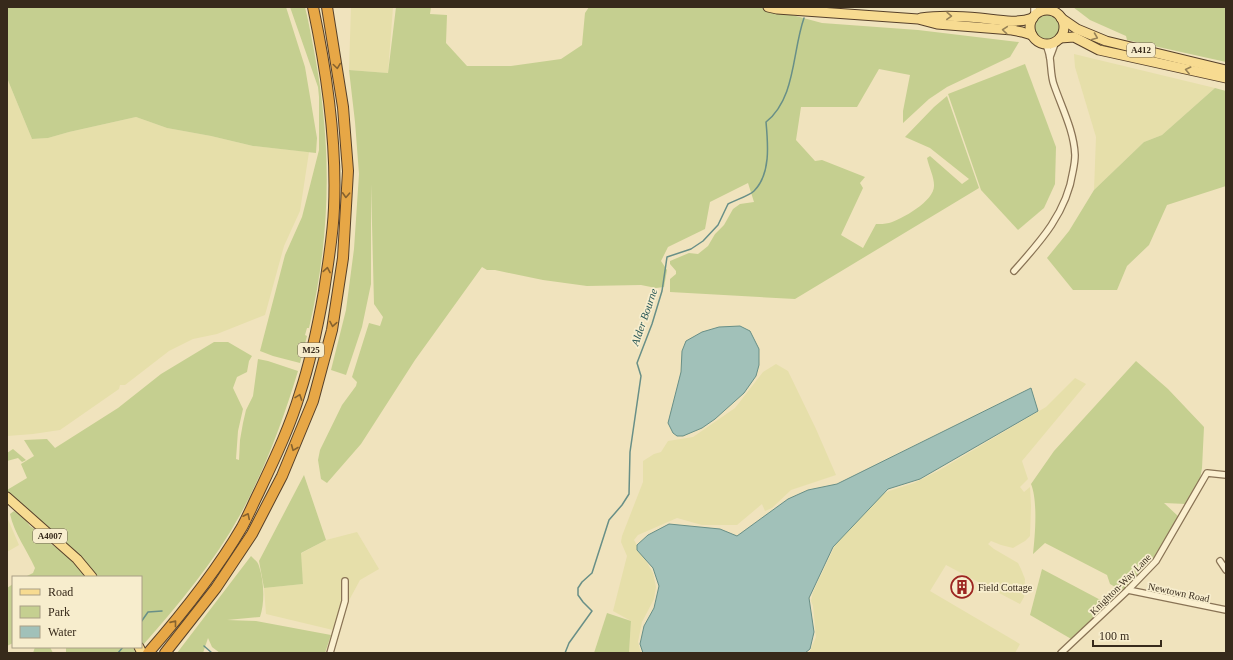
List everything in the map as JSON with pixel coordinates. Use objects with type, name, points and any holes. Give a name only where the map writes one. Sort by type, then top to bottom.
[{"type":"highway","name":"M25","points":[[148,653],[174,623],[216,567],[242,527],[275,459],[300,393],[318,324],[330,254],[334,208],[334,170],[331,107],[313,7]]},
{"type":"highway","name":"M25","points":[[165,653],[216,588],[259,521],[282,476],[313,401],[332,330],[343,258],[348,171],[343,107],[332,27],[327,7]]},
{"type":"main road","points":[[768,7],[776,9],[918,19],[937,24],[1012,30],[1032,35],[1039,42],[1045,44],[1058,40],[1064,28],[1061,18],[1053,12],[1042,9],[1017,22],[966,17],[936,16],[918,19]]},
{"type":"main road","points":[[1032,35],[1030,27],[1034,14]]},
{"type":"main road","name":"A412","points":[[1061,18],[1077,29],[1106,41],[1226,70]]},
{"type":"main road","name":"A412","points":[[1058,40],[1074,37],[1099,50],[1226,78]]},
{"type":"main road","name":"A4007","points":[[7,497],[77,559],[91,576]]},
{"type":"street","points":[[1050,58],[1058,40]]},
{"type":"street","points":[[1014,271],[1032,251],[1060,213],[1071,185],[1075,156],[1070,130],[1052,80],[1050,58],[1048,48],[1045,44]]},
{"type":"street","name":"Knighton-Way Lane","points":[[1061,653],[1128,590],[1156,561],[1207,473],[1226,475]]},
{"type":"street","points":[[1220,561],[1226,570]]},
{"type":"street","points":[[330,653],[345,601],[345,581]]},
{"type":"street","name":"Newtown Road","points":[[1128,590],[1226,610]]},
{"type":"shaded area","points":[[351,7],[393,7],[388,73],[349,70]]},
{"type":"shaded area","points":[[1074,54],[1215,88],[1162,135],[1144,142],[1094,190],[1096,137],[1075,67]]},
{"type":"shaded area","points":[[7,78],[32,139],[48,138],[136,117],[167,128],[253,146],[309,152],[300,211],[284,246],[265,315],[217,334],[193,339],[169,351],[125,385],[120,385],[119,389],[60,430],[7,436]]},
{"type":"shaded area","points":[[776,364],[788,371],[836,475],[791,490],[772,508],[765,511],[762,504],[737,525],[702,525],[677,518],[638,535],[634,540],[653,573],[656,587],[654,599],[642,622],[638,642],[641,653],[629,653],[631,621],[613,611],[627,556],[621,542],[622,536],[643,482],[643,461],[654,454],[661,452],[668,441],[693,437],[735,408],[763,372]]},
{"type":"shaded area","points":[[1075,378],[1086,384],[1022,461],[1028,479],[1020,487],[1024,492],[1030,487],[1030,536],[1025,541],[1013,548],[991,541],[988,544],[1018,563],[1025,579],[1024,597],[1020,604],[946,565],[930,591],[1020,644],[1015,653],[809,653],[816,637],[813,606],[811,601],[813,592],[839,537],[873,499],[889,491],[914,483],[938,471],[1046,407]]},
{"type":"shaded area","points":[[7,517],[19,545],[7,552]]},
{"type":"shaded area","points":[[357,532],[379,569],[360,580],[333,630],[266,614],[264,588],[303,584],[300,554],[326,540]]},
{"type":"green space","points":[[7,7],[286,7],[305,67],[317,138],[316,153],[253,146],[167,128],[136,117],[48,138],[32,139],[7,78]]},
{"type":"green space","points":[[290,7],[305,7],[317,65],[322,99],[327,166],[327,193],[323,247],[315,301],[309,328],[307,328],[305,335],[307,336],[300,363],[260,351],[285,255],[302,217],[319,150],[318,87]]},
{"type":"green space","points":[[396,7],[431,7],[430,14],[447,15],[446,43],[467,66],[511,66],[561,59],[582,45],[585,13],[589,7],[762,7],[822,23],[918,30],[1019,42],[1010,57],[947,87],[929,99],[903,123],[903,111],[910,75],[879,69],[857,107],[801,107],[796,140],[815,161],[822,160],[865,177],[860,183],[863,188],[841,235],[863,248],[876,224],[889,223],[902,218],[924,203],[929,197],[933,191],[934,185],[927,158],[930,156],[962,184],[969,179],[930,148],[905,137],[934,107],[947,96],[979,188],[795,299],[670,292],[670,279],[676,274],[676,271],[670,264],[670,261],[689,253],[698,254],[708,246],[715,234],[724,225],[733,209],[740,204],[754,202],[748,183],[710,202],[705,229],[668,247],[661,261],[667,270],[664,287],[656,288],[641,285],[587,286],[543,280],[495,270],[487,270],[482,267],[415,360],[361,444],[327,483],[321,479],[318,460],[320,450],[342,405],[356,386],[357,382],[352,377],[369,323],[380,326],[383,317],[374,304],[371,184],[371,284],[362,327],[346,375],[331,370],[346,310],[354,249],[359,174],[349,70],[388,73]]},
{"type":"green space","points":[[1073,7],[1226,7],[1226,62],[1127,40],[1126,36],[1090,20]]},
{"type":"green space","points":[[1047,14],[1056,18],[1060,27],[1056,36],[1047,40],[1038,36],[1034,27],[1038,18]]},
{"type":"green space","points":[[1025,64],[1056,147],[1055,184],[1044,208],[1018,230],[981,190],[948,94]]},
{"type":"green space","points":[[1215,88],[1226,91],[1226,186],[1167,205],[1149,245],[1127,266],[1117,290],[1073,290],[1047,258],[1069,231],[1094,190],[1144,142],[1162,135]]},
{"type":"green space","points":[[214,342],[228,342],[252,356],[249,361],[247,372],[237,377],[233,388],[243,409],[238,431],[236,459],[239,460],[243,423],[246,410],[253,396],[258,359],[298,371],[273,444],[258,480],[240,515],[207,566],[170,614],[143,645],[142,576],[97,576],[90,567],[7,493],[7,490],[27,478],[21,464],[34,456],[24,440],[47,439],[55,448],[118,408],[161,374]]},
{"type":"green space","points":[[1136,361],[1168,389],[1204,427],[1202,468],[1200,479],[1186,504],[1164,503],[1179,517],[1157,556],[1124,592],[1110,584],[1107,575],[1045,543],[1033,554],[1035,500],[1031,484],[1054,451]]},
{"type":"green space","points":[[13,449],[26,460],[22,462],[18,458],[7,461],[7,453]]},
{"type":"green space","points":[[304,475],[326,540],[301,553],[303,584],[264,588],[259,561]]},
{"type":"green space","points":[[14,511],[23,517],[30,526],[39,532],[51,544],[70,557],[85,576],[27,576],[33,573],[35,568],[18,535],[10,514]]},
{"type":"green space","points":[[251,556],[258,565],[262,578],[263,598],[260,617],[227,620],[256,621],[331,635],[325,653],[220,653],[212,647],[208,638],[203,653],[177,653]]},
{"type":"green space","points":[[1042,569],[1110,605],[1073,640],[1030,615]]},
{"type":"green space","points":[[12,585],[12,644],[7,646],[7,588]]},
{"type":"green space","points":[[607,613],[631,621],[629,653],[594,653]]},
{"type":"green space","points":[[35,648],[50,648],[53,653],[33,653]]},
{"type":"green space","points":[[66,648],[133,648],[135,652],[134,653],[66,653]]},
{"type":"water","points":[[740,326],[750,331],[759,349],[759,365],[756,376],[744,393],[715,419],[702,428],[683,436],[677,436],[673,433],[668,423],[681,372],[682,351],[686,341],[702,332],[719,327]]},
{"type":"water","points":[[1031,388],[1038,411],[920,479],[888,489],[833,547],[809,598],[814,632],[810,649],[805,653],[643,653],[640,644],[644,626],[654,608],[659,586],[653,568],[637,550],[637,545],[648,535],[669,524],[720,529],[737,536],[788,499],[808,490],[837,484]]},
{"type":"waterway","name":"Alder Bourne","points":[[565,653],[569,643],[592,611],[578,595],[578,588],[592,573],[609,520],[629,494],[630,452],[641,376],[637,363],[652,324],[662,291],[667,257],[691,249],[703,241],[718,225],[728,204],[752,193],[759,184],[766,167],[768,149],[766,122],[776,112],[788,88],[804,18]]},
{"type":"waterway","name":"Alder Bourne","points":[[142,621],[148,612],[162,611]]},
{"type":"waterway","name":"Alder Bourne","points":[[204,646],[212,653]]},
{"type":"waterway","name":"Alder Bourne","points":[[118,653],[122,648]]},
{"type":"place","name":"Field Cottage","points":[[962,587]]}]
